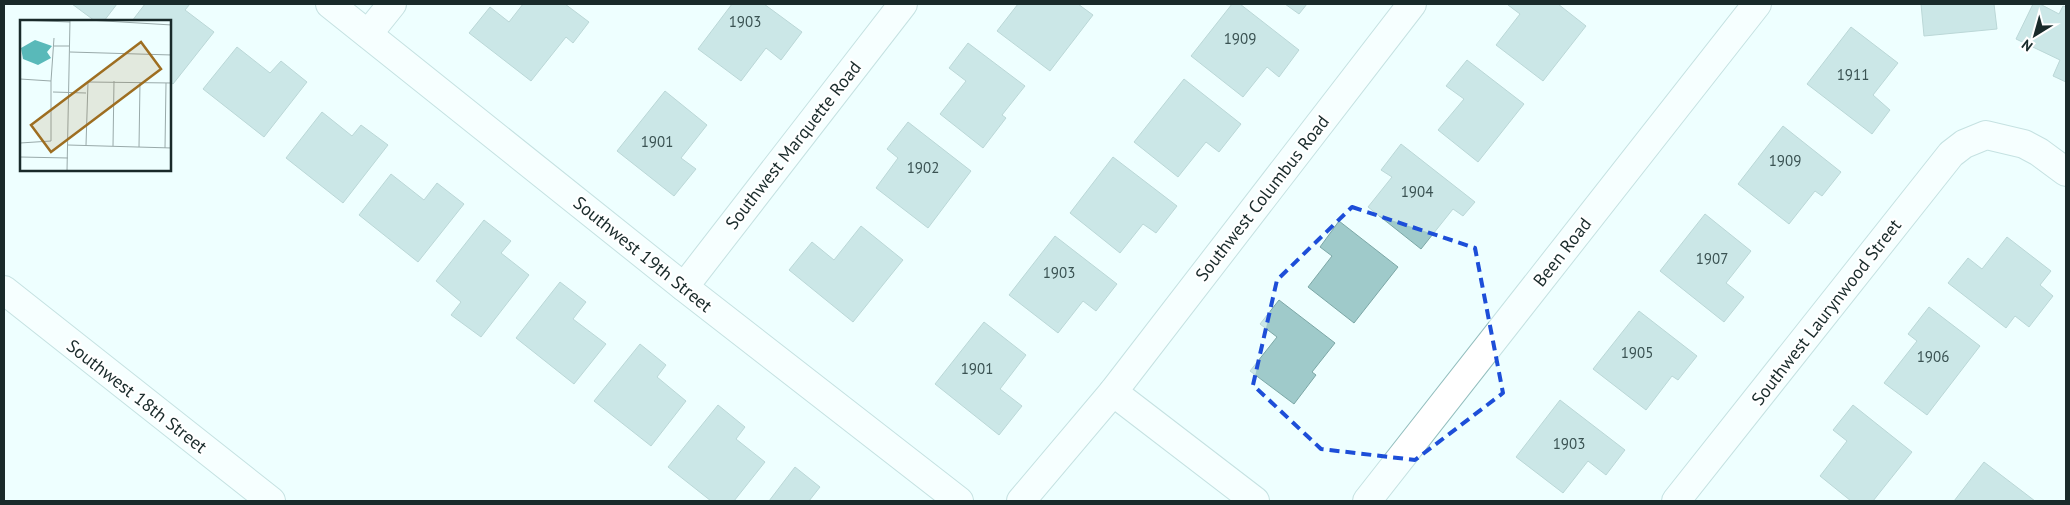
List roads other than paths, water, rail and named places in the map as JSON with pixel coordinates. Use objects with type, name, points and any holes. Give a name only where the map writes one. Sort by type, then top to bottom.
[{"type":"street","name":"Southwest 19th Street","points":[[330,4],[684,287],[959,501]]},
{"type":"street","points":[[368,34],[392,4]]},
{"type":"street","name":"Southwest Marquette Road","points":[[684,287],[903,4]]},
{"type":"street","name":"Southwest Columbus Road","points":[[1113,392],[1412,4]]},
{"type":"street","name":"Been Road","points":[[1367,501],[1757,4]]},
{"type":"street","name":"Southwest Laurynwood Street","points":[[1676,501],[1952,154],[1964,144],[1986,135],[2024,144],[2039,152],[2066,172]]},
{"type":"street","name":"Southwest 18th Street","points":[[4,290],[270,501]]},
{"type":"street","points":[[1021,501],[1113,392],[1255,501]]}]
